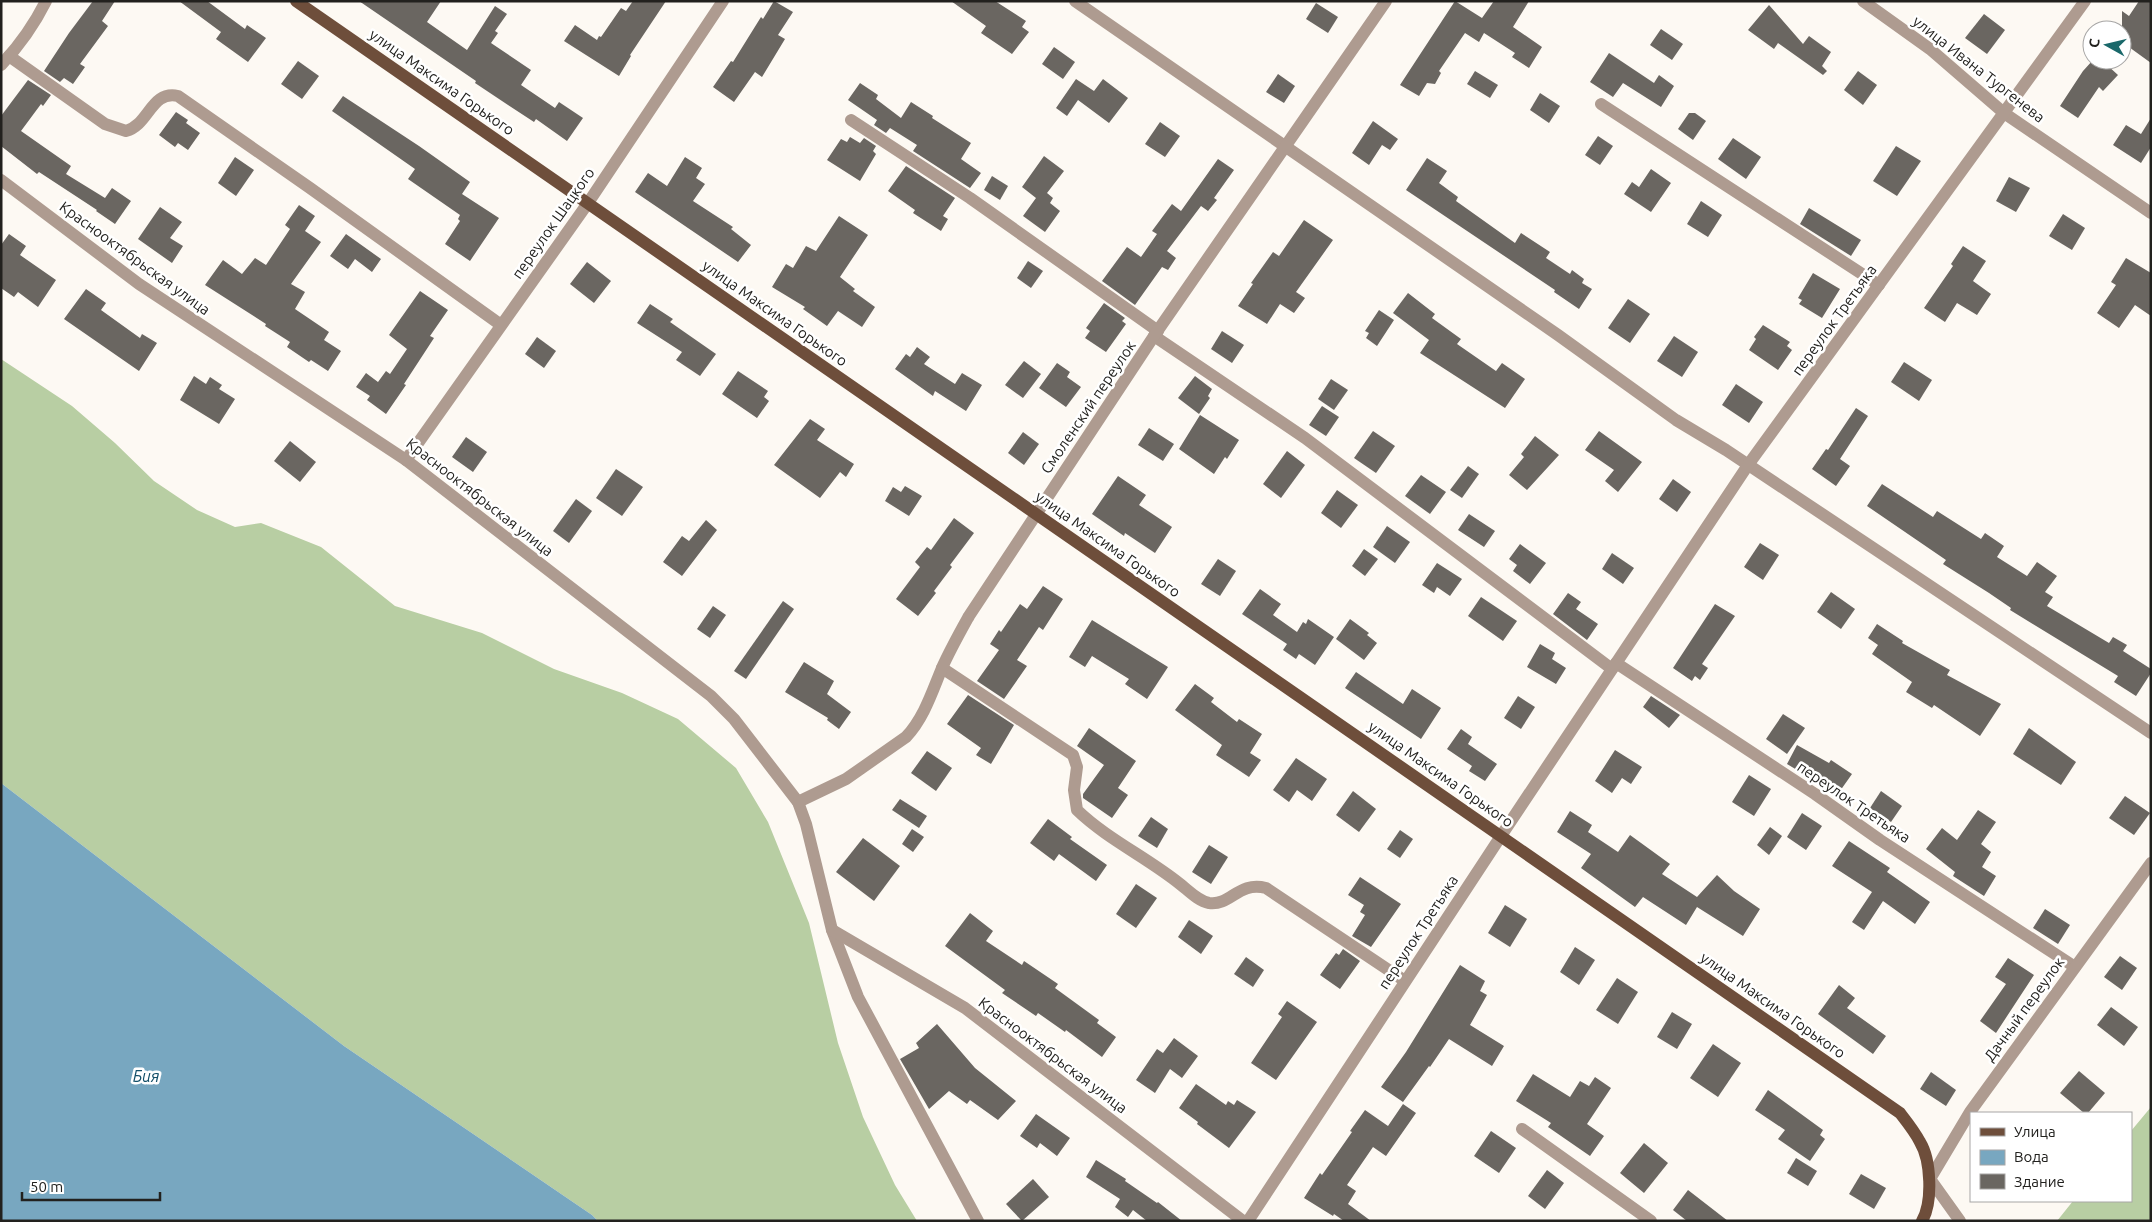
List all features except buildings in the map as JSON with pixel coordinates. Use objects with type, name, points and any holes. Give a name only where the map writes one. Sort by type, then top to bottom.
[{"type":"main road","name":"улица Максима Горького","points":[[296,1],[1900,1113]]},
{"type":"main road","name":"Дачный переулок","points":[[1900,1113],[1922,1144],[1930,1179],[1926,1213],[1922,1221]]},
{"type":"street","points":[[46,1],[31,27],[5,61],[105,124],[126,131],[139,126],[152,106],[164,96],[178,96],[318,193],[501,325]]},
{"type":"street","name":"переулок Шацкого","points":[[406,460],[588,203],[723,1]]},
{"type":"street","points":[[1075,1],[1558,334],[1676,420],[1748,465],[2151,733]]},
{"type":"street","name":"Смоленский переулок","points":[[798,802],[846,779],[906,737],[919,720],[942,668],[969,616],[1156,333],[1386,1]]},
{"type":"street","name":"улица Ивана Тургенева","points":[[1863,1],[1930,49],[2004,113],[2151,213]]},
{"type":"street","name":"переулок Третьяка","points":[[1248,1221],[1748,465],[2085,1]]},
{"type":"street","points":[[1601,104],[1879,285]]},
{"type":"street","points":[[851,120],[970,198],[1305,438],[1614,666]]},
{"type":"street","name":"Краснооктябрьская улица","points":[[1,180],[139,284],[406,460],[711,696],[734,718],[798,802],[806,824],[832,930],[858,997],[978,1221]]},
{"type":"street","name":"переулок Третьяка","points":[[1614,666],[1815,794],[1880,840],[2075,967]]},
{"type":"street","points":[[942,668],[1073,755],[1077,767],[1074,790],[1077,810],[1100,828],[1161,869],[1202,901],[1217,903],[1253,886],[1266,888],[1405,981]]},
{"type":"street","name":"Дачный переулок","points":[[1930,1179],[1970,1112],[2151,863]]},
{"type":"street","name":"Краснооктябрьская улица","points":[[832,930],[965,1008],[1243,1221]]},
{"type":"street","points":[[1522,1129],[1651,1221]]},
{"type":"street","points":[[1930,1179],[1960,1221]]},
{"type":"green space","points":[[1,359],[72,406],[115,443],[154,481],[197,510],[235,527],[261,523],[321,547],[395,606],[482,633],[554,669],[622,693],[678,719],[736,768],[768,822],[809,923],[838,1043],[863,1117],[895,1185],[917,1221],[598,1221],[592,1215],[344,1046],[1,783]]},
{"type":"green space","points":[[2151,1107],[2151,1221],[2057,1221],[2072,1202],[2132,1202],[2132,1130]]},
{"type":"water","name":"Бия","points":[[1,783],[344,1046],[592,1215],[598,1221],[1,1221]]}]
